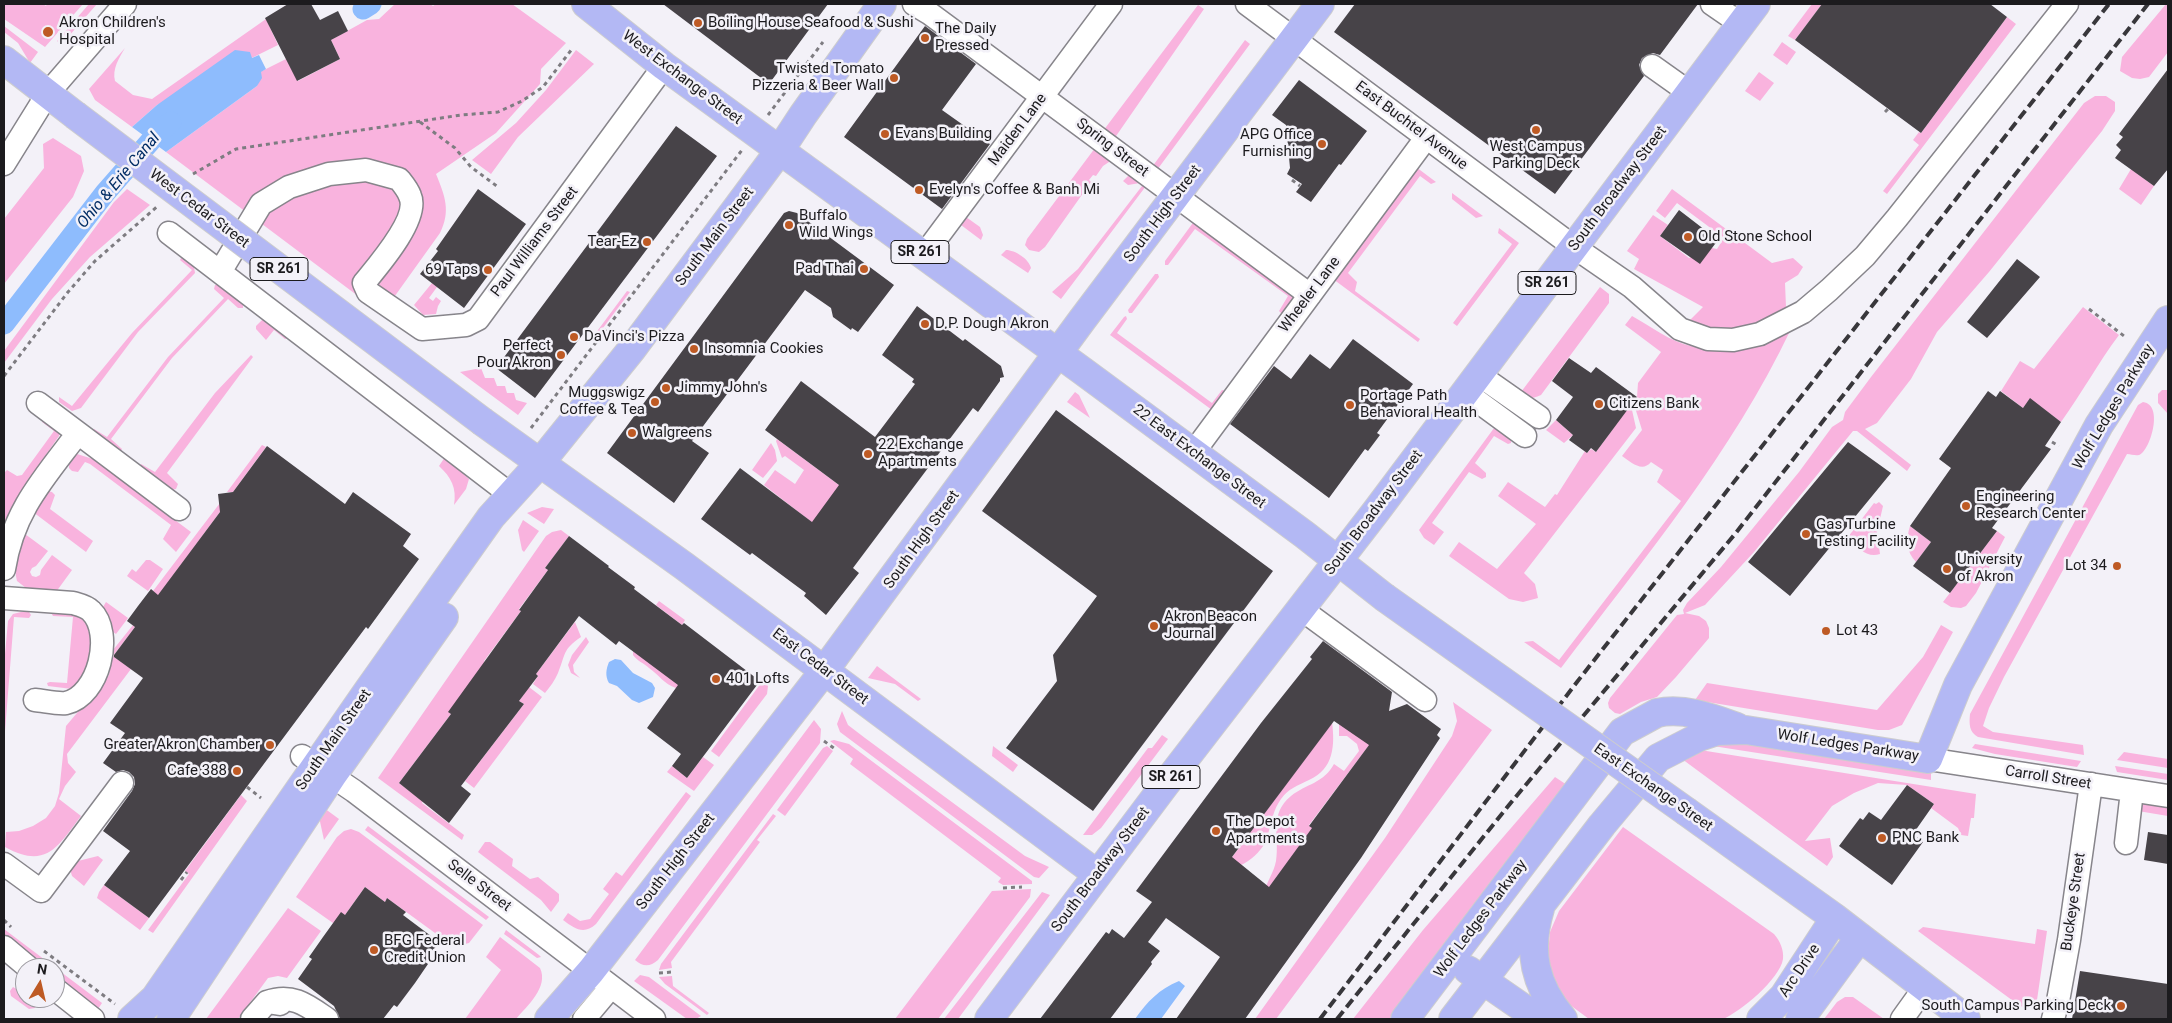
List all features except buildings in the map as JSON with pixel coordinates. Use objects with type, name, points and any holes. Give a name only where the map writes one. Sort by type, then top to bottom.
[{"type":"main road","name":"West Exchange Street","points":[[586,4],[664,66],[780,150]]},
{"type":"main road","name":"South Main Street","points":[[125,1012],[155,998],[486,525],[540,463],[632,349],[780,150],[882,4]]},
{"type":"main road","name":"South High Street","points":[[549,1019],[601,979],[824,671],[1320,4]]},
{"type":"main road","name":"South Broadway Street","points":[[989,1019],[1097,874],[1338,561],[1749,14]]},
{"type":"main road","name":"West Cedar Street","points":[[4,60],[540,463]]},
{"type":"main road","name":"SR 261","points":[[780,150],[1058,354]]},
{"type":"main road","name":"Wolf Ledges Parkway","points":[[1406,1019],[1622,732],[1656,713],[1680,711],[1706,716],[1746,730],[1928,759],[1958,685],[2099,425],[2168,320]]},
{"type":"main road","name":"22 East Exchange Street","points":[[1058,354],[1338,561]]},
{"type":"main road","name":"South Main Street","points":[[171,1019],[317,766],[508,524],[540,463]]},
{"type":"main road","name":"East Cedar Street","points":[[540,463],[684,566],[1097,874]]},
{"type":"main road","name":"East Exchange Street","points":[[1338,561],[1384,597],[1835,918],[1966,1019]]},
{"type":"main road","name":"Wolf Ledges Parkway","points":[[1453,1019],[1602,825],[1658,758],[1699,737],[1717,731],[1746,730]]},
{"type":"main road","points":[[1540,907],[1534,946],[1535,969],[1541,987],[1551,1005],[1563,1019]]},
{"type":"main road","name":"Arc Drive","points":[[1761,1019],[1784,996],[1835,918]]},
{"type":"main road","name":"Arc Drive","points":[[1800,1019],[1860,937]]},
{"type":"main road","points":[[1445,966],[1478,987],[1539,1019]]},
{"type":"main road","points":[[1478,987],[1509,1019]]},
{"type":"street","points":[[10,156],[48,93],[125,4]]},
{"type":"street","name":"Spring Street","points":[[914,4],[1043,96],[1310,295]]},
{"type":"street","name":"Maiden Lane","points":[[924,255],[1110,4]]},
{"type":"street","name":"East Buchtel Avenue","points":[[1247,4],[1574,247],[1632,287],[1680,329],[1708,339],[1733,340],[1760,334],[1778,326],[1809,306],[1865,256],[1904,211],[2067,4]]},
{"type":"street","points":[[1712,4],[1749,14]]},
{"type":"street","name":"Paul Williams Street","points":[[220,272],[261,204],[288,187],[329,174],[366,170],[399,179],[411,197],[410,211],[403,230],[391,251],[364,283],[368,292],[422,328],[466,325],[478,319],[664,66]]},
{"type":"street","points":[[1652,66],[1690,93]]},
{"type":"street","name":"Wheeler Lane","points":[[1193,453],[1426,138]]},
{"type":"street","points":[[169,232],[511,495]]},
{"type":"street","points":[[1472,383],[1539,417]]},
{"type":"street","points":[[1472,383],[1524,436]]},
{"type":"street","points":[[38,402],[178,509]]},
{"type":"street","points":[[4,569],[11,535],[16,522],[32,494],[78,433]]},
{"type":"street","points":[[4,598],[73,603],[84,606],[98,620],[102,633],[99,665],[95,677],[83,692],[65,703],[35,700]]},
{"type":"street","points":[[1301,609],[1425,700]]},
{"type":"street","name":"Carroll Street","points":[[1928,759],[2168,796]]},
{"type":"street","name":"Selle Street","points":[[317,766],[654,1019]]},
{"type":"street","points":[[4,864],[41,891],[122,783]]},
{"type":"street","name":"Buckeye Street","points":[[2053,1019],[2069,940],[2091,784]]},
{"type":"street","points":[[2126,842],[2132,791]]},
{"type":"street","points":[[11,940],[34,958]]},
{"type":"street","points":[[584,1019],[601,979]]},
{"type":"street","points":[[1902,1019],[1925,987]]},
{"type":"street","points":[[65,997],[94,1019]]},
{"type":"street","points":[[252,1019],[267,1002],[281,998],[289,998],[308,1006],[328,1019]]},
{"type":"street","points":[[267,1002],[278,1003],[301,1019]]},
{"type":"path","points":[[780,99],[825,40]]},
{"type":"path","points":[[1885,112],[1888,108]]},
{"type":"path","points":[[420,121],[455,148],[470,167],[498,187]]},
{"type":"path","points":[[1289,136],[1294,136]]},
{"type":"path","points":[[1292,180],[1300,186]]},
{"type":"path","points":[[2089,309],[2124,336]]},
{"type":"path","points":[[2052,442],[2059,446]]},
{"type":"path","points":[[824,741],[835,749]]},
{"type":"path","points":[[247,787],[261,798]]},
{"type":"path","points":[[181,880],[187,872]]},
{"type":"path","points":[[1004,888],[1022,887]]},
{"type":"path","points":[[4,920],[11,940]]},
{"type":"path","points":[[659,973],[672,972]]},
{"type":"path","points":[[65,977],[125,1012]]},
{"type":"shaded area","name":"Akron Children's Hospital","points":[[4,4],[43,4],[46,6],[47,4],[83,4],[45,47],[4,19]]},
{"type":"shaded area","points":[[89,4],[97,4],[61,45],[57,41]]},
{"type":"shaded area","points":[[395,4],[430,4],[433,6],[436,4],[512,4],[566,43],[541,69],[540,84],[496,133],[436,174],[446,204],[445,218],[440,233],[382,314],[166,152],[257,86],[260,72],[286,59],[298,81],[340,59],[331,40],[367,20],[379,19]]},
{"type":"shaded area","points":[[1812,4],[1822,4],[1795,40],[1788,36]]},
{"type":"shaded area","points":[[2166,4],[2168,4],[2168,52],[2149,77],[2132,78],[2120,71],[2122,57]]},
{"type":"shaded area","points":[[1198,5],[1204,9],[1114,139],[1103,131]]},
{"type":"shaded area","points":[[2007,17],[2016,24],[1887,194],[1883,191],[1919,145],[1913,140],[1919,132],[1921,133]]},
{"type":"shaded area","points":[[266,19],[278,45],[157,105],[132,127],[95,100],[89,89],[125,48],[115,68],[115,81],[133,95],[152,99]]},
{"type":"shaded area","points":[[4,26],[38,52],[30,63],[18,43],[4,32]]},
{"type":"shaded area","points":[[1245,40],[1250,44],[1157,170],[1152,167]]},
{"type":"shaded area","points":[[1782,42],[1796,52],[1787,65],[1773,55]]},
{"type":"shaded area","points":[[576,50],[594,64],[518,137],[491,174],[472,160],[516,123],[546,90]]},
{"type":"shaded area","points":[[1759,72],[1774,83],[1760,101],[1745,91]]},
{"type":"shaded area","points":[[2095,96],[2106,96],[2115,102],[2115,111],[2102,131],[1989,272],[1937,332],[1911,379],[1877,423],[1865,429],[1911,465],[1907,471],[1857,431],[1853,431],[1754,552],[1705,605],[1685,613],[1699,616],[1706,621],[1709,628],[1709,638],[1657,697],[1641,702],[1620,714],[1615,713],[1609,708],[1610,698],[1677,615],[1684,614],[1683,610],[1687,603],[1721,567],[1799,472],[1832,427],[1843,420],[1845,412],[1871,377],[2084,103]]},
{"type":"shaded area","points":[[53,138],[81,156],[84,171],[73,197],[4,284],[4,219],[44,168],[43,144]]},
{"type":"shaded area","points":[[1095,148],[1112,160],[1103,166],[1096,176],[1093,175],[1089,180],[1091,182],[1045,247],[1039,252],[1029,250],[1025,245],[1027,239]]},
{"type":"shaded area","points":[[1416,167],[1436,182],[1431,184],[1420,176],[1348,273],[1357,282],[1355,291],[1420,339],[1418,342],[1333,279]]},
{"type":"shaded area","points":[[2131,169],[2154,186],[2141,205],[2119,189]]},
{"type":"shaded area","points":[[1130,174],[1146,186],[1061,299],[1052,292],[1078,269],[1142,186],[1140,183],[1128,185],[1123,181]]},
{"type":"shaded area","points":[[127,189],[150,205],[90,257],[52,299],[4,363],[4,351],[114,202]]},
{"type":"shaded area","points":[[1672,189],[1772,263],[1793,258],[1803,267],[1798,275],[1785,283],[1786,307],[1777,321],[1721,333],[1688,322],[1703,307],[1634,269],[1639,259],[1627,251],[1653,215],[1668,225],[1660,236],[1689,258],[1712,248],[1717,249],[1724,238],[1677,203],[1665,218],[1656,211]]},
{"type":"shaded area","points":[[1452,193],[1483,216],[1476,218],[1452,199]]},
{"type":"shaded area","points":[[966,217],[980,227],[983,235],[981,240],[961,225]]},
{"type":"shaded area","points":[[1195,220],[1298,295],[1283,315],[1279,311],[1288,296],[1195,229],[1168,265],[1165,265],[1165,261]]},
{"type":"shaded area","points":[[1499,228],[1519,243],[1457,326],[1453,323],[1512,244],[1498,233]]},
{"type":"shaded area","points":[[1006,250],[1017,253],[1028,261],[1031,268],[1028,273],[1001,255]]},
{"type":"shaded area","points":[[184,258],[194,267],[195,273],[138,332],[81,408],[72,411],[59,402],[59,397],[72,406],[132,333],[192,270],[180,260]]},
{"type":"shaded area","points":[[1155,274],[1158,274],[1159,277],[1132,313],[1129,313],[1128,310]]},
{"type":"shaded area","points":[[432,283],[437,287],[429,298],[433,301],[436,297],[441,301],[436,314],[423,315],[414,305]]},
{"type":"shaded area","points":[[215,285],[220,285],[243,303],[243,308],[238,308],[228,299],[172,358],[111,439],[122,449],[121,451],[93,431],[94,429],[107,437],[168,357],[224,298],[214,289]]},
{"type":"shaded area","points":[[1600,287],[1609,294],[1609,303],[1541,395],[1530,398],[1518,396]]},
{"type":"shaded area","points":[[627,291],[630,292],[597,336],[595,334]]},
{"type":"shaded area","points":[[2083,307],[2119,335],[2061,422],[2030,399],[2023,408],[2001,391],[2020,361],[2034,369]]},
{"type":"shaded area","points":[[1126,316],[1127,319],[1117,333],[1212,403],[1222,390],[1226,391],[1212,410],[1110,335]]},
{"type":"shaded area","points":[[1632,316],[1683,344],[1701,347],[1726,344],[1791,329],[1768,375],[1714,462],[1655,546],[1561,668],[1524,642],[1533,641],[1559,660],[1681,501],[1657,482],[1663,470],[1651,462],[1644,467],[1640,467],[1622,456],[1642,430],[1633,401],[1637,397],[1638,383],[1661,352],[1625,325]]},
{"type":"shaded area","points":[[263,319],[288,336],[288,338],[285,339],[274,330],[266,340],[256,329],[256,326]]},
{"type":"shaded area","points":[[251,355],[253,357],[167,473],[178,484],[176,489],[170,490],[140,466],[141,464],[155,472],[215,393]]},
{"type":"shaded area","points":[[481,368],[485,378],[494,378],[497,386],[505,386],[507,393],[514,393],[516,400],[527,403],[518,415],[460,372]]},
{"type":"shaded area","points":[[2162,390],[2168,390],[2168,414],[2158,403],[2158,394]]},
{"type":"shaded area","points":[[1075,392],[1079,395],[1090,418],[1067,402]]},
{"type":"shaded area","points":[[2143,402],[2150,405],[2154,420],[2147,446],[2139,455],[2127,454],[2004,677],[1989,708],[1983,726],[1993,732],[2083,745],[2084,755],[1978,737],[1970,727],[1970,714],[2138,405]]},
{"type":"shaded area","points":[[1629,407],[1632,410],[1636,428],[1524,573],[1535,584],[1538,598],[1523,602],[1509,599],[1449,556],[1459,542],[1497,569],[1536,524],[1498,496],[1508,482],[1545,507],[1555,494],[1557,495],[1585,451],[1587,453],[1591,449],[1596,452]]},
{"type":"shaded area","points":[[43,419],[60,432],[59,436],[21,491],[4,526],[4,473],[7,470],[17,476],[22,475],[54,431],[42,422]]},
{"type":"shaded area","points":[[1556,420],[1573,435],[1564,443],[1546,430]]},
{"type":"shaded area","points":[[1497,424],[1511,437],[1511,443],[1508,444],[1494,436],[1475,463],[1486,473],[1486,477],[1482,479],[1469,472],[1432,523],[1444,532],[1434,545],[1424,538],[1419,530]]},
{"type":"shaded area","points":[[777,439],[843,488],[815,525],[764,485],[775,470],[795,484],[804,470],[785,456],[782,458]]},
{"type":"shaded area","points":[[771,443],[775,450],[777,461],[763,478],[752,470]]},
{"type":"shaded area","points":[[262,445],[266,447],[233,492],[227,492]]},
{"type":"shaded area","points":[[77,454],[93,459],[191,532],[176,552],[163,539],[171,525],[90,464],[85,462],[78,472],[72,471],[69,468],[69,462]]},
{"type":"shaded area","points":[[445,457],[469,479],[466,489],[454,505],[454,488],[447,474],[439,466]]},
{"type":"shaded area","points":[[48,491],[55,495],[50,509],[93,541],[86,552],[33,512]]},
{"type":"shaded area","points":[[1879,502],[1883,506],[1877,532],[1880,554],[1871,555],[1860,549],[1848,537],[1874,503]]},
{"type":"shaded area","points":[[220,503],[220,512],[158,596],[153,591]]},
{"type":"shaded area","points":[[542,507],[554,509],[544,524],[527,513]]},
{"type":"shaded area","points":[[523,520],[539,531],[524,552],[518,530]]},
{"type":"shaded area","points":[[1910,526],[1931,542],[1916,562],[1910,554],[1908,545]]},
{"type":"shaded area","points":[[561,530],[569,536],[545,568],[548,570],[519,609],[521,611],[484,661],[485,663],[449,712],[451,714],[399,783],[464,835],[462,840],[378,778],[546,536]]},
{"type":"shaded area","points":[[1997,531],[2005,537],[1976,593],[1966,606],[1961,608],[1951,607],[1943,602]]},
{"type":"shaded area","points":[[25,534],[48,551],[36,566],[32,568],[30,572],[32,576],[40,575],[41,570],[52,555],[72,570],[56,592],[26,588],[17,581],[16,557]]},
{"type":"shaded area","points":[[146,560],[150,560],[163,569],[148,591],[127,576],[132,569],[136,572]]},
{"type":"shaded area","points":[[659,601],[685,620],[682,625],[656,605]]},
{"type":"shaded area","points":[[106,602],[128,618],[116,634],[113,632],[111,622],[103,607]]},
{"type":"shaded area","points":[[74,610],[92,621],[91,670],[72,689],[48,686],[47,683],[50,682],[67,683],[73,617],[53,616],[50,611]]},
{"type":"shaded area","points":[[29,612],[31,615],[29,618],[14,617],[4,744],[4,665],[8,621],[13,614]]},
{"type":"shaded area","points":[[575,622],[581,637],[567,649],[557,676],[545,693],[533,684],[538,676],[536,674]]},
{"type":"shaded area","points":[[133,625],[135,627],[113,656],[131,669],[67,754],[68,763],[76,772],[65,786],[59,799],[81,816],[58,845],[41,855],[19,854],[5,847],[6,832],[19,831],[33,826],[46,818],[55,806],[59,793],[66,726],[109,675],[113,650]]},
{"type":"shaded area","points":[[1941,625],[1953,632],[1902,725],[1889,730],[1878,730],[1695,700],[1707,683],[1877,710],[1923,657]]},
{"type":"shaded area","points":[[586,637],[589,642],[573,665],[574,672],[580,678],[571,673],[568,665],[572,655]]},
{"type":"shaded area","points":[[633,651],[691,691],[673,715],[662,707],[666,705],[676,688],[665,682],[636,659]]},
{"type":"shaded area","points":[[877,666],[921,699],[918,701],[895,684],[868,678]]},
{"type":"shaded area","points":[[764,679],[768,686],[767,694],[719,757],[711,751]]},
{"type":"shaded area","points":[[529,687],[542,697],[474,788],[465,781],[524,704],[519,701]]},
{"type":"shaded area","points":[[1453,702],[1492,730],[1276,1019],[1255,1019],[1385,838],[1452,736],[1457,721]]},
{"type":"shaded area","points":[[842,711],[848,725],[865,738],[1025,856],[1049,867],[1039,878],[1034,877],[840,732],[837,724]]},
{"type":"shaded area","points":[[814,720],[821,729],[820,743],[658,960],[652,964],[644,965],[635,960]]},
{"type":"shaded area","points":[[1332,722],[1333,748],[1324,770],[1284,795],[1274,811],[1265,843],[1254,856],[1240,866],[1217,877],[1242,844],[1237,840],[1247,837]]},
{"type":"shaded area","points":[[1339,723],[1373,740],[1309,825],[1313,828],[1264,894],[1276,861],[1277,819],[1284,803],[1297,792],[1320,779],[1334,764],[1344,771],[1359,751],[1357,744],[1347,736],[1339,736]]},
{"type":"shaded area","points":[[1162,735],[1168,739],[1101,828],[1092,835],[1083,835],[1148,748],[1152,748]]},
{"type":"shaded area","points":[[834,740],[849,744],[1032,881],[1032,884],[1003,885],[998,882],[1001,878],[850,764],[853,759],[830,741]]},
{"type":"shaded area","points":[[1730,742],[1931,773],[1931,780],[1700,744]]},
{"type":"shaded area","points":[[1975,744],[2081,761],[2077,767],[1995,754],[1972,748]]},
{"type":"shaded area","points":[[827,746],[833,751],[785,816],[777,810],[823,748]]},
{"type":"shaded area","points":[[993,746],[1018,765],[1013,772],[992,756]]},
{"type":"shaded area","points":[[1700,750],[1976,794],[1974,818],[1971,818],[1968,836],[1961,835],[1958,828],[1931,808],[1934,804],[1907,785],[1878,783],[1854,793],[1832,806],[1805,841],[1830,838],[1833,857],[1827,866],[1682,759]]},
{"type":"shaded area","points":[[2124,752],[2168,759],[2168,768],[2117,760]]},
{"type":"shaded area","points":[[703,757],[714,765],[694,791],[667,772],[672,766],[687,778]]},
{"type":"shaded area","points":[[2115,766],[2168,774],[2168,780],[2117,772]]},
{"type":"shaded area","points":[[1555,777],[1567,785],[1389,1019],[1353,1019],[1423,930]]},
{"type":"shaded area","points":[[686,792],[691,796],[596,924],[587,929],[580,930],[563,920],[568,913],[580,921],[590,919],[609,894],[603,889],[616,872],[622,876]]},
{"type":"shaded area","points":[[241,795],[247,801],[153,933],[148,930],[189,874],[185,871]]},
{"type":"shaded area","points":[[2138,802],[2168,807],[2168,816],[2138,811]]},
{"type":"shaded area","points":[[324,808],[339,819],[324,840],[319,817]]},
{"type":"shaded area","points":[[773,814],[776,816],[757,840],[760,842],[671,962],[672,968],[659,970],[661,964]]},
{"type":"shaded area","points":[[368,826],[489,917],[486,920],[365,830]]},
{"type":"shaded area","points":[[1623,827],[1774,934],[1778,940],[1782,949],[1783,959],[1775,976],[1749,1002],[1723,1019],[1589,1019],[1570,1005],[1559,990],[1550,972],[1548,954],[1550,932],[1559,911]]},
{"type":"shaded area","points":[[351,829],[359,832],[483,925],[469,943],[465,944],[452,934],[446,941],[387,898],[385,902],[365,887],[345,915],[333,923],[296,897],[337,837],[344,831]]},
{"type":"shaded area","points":[[485,842],[490,842],[513,859],[512,866],[530,879],[538,877],[559,894],[559,901],[551,912],[541,900],[478,852]]},
{"type":"shaded area","points":[[98,856],[103,860],[84,886],[72,876],[70,869],[74,862]]},
{"type":"shaded area","points":[[104,885],[149,918],[140,930],[97,898]]},
{"type":"shaded area","points":[[1031,889],[1030,897],[938,1019],[895,1019],[992,891]]},
{"type":"shaded area","points":[[1042,892],[1050,895],[958,1019],[944,1019]]},
{"type":"shaded area","points":[[288,908],[321,931],[287,978],[278,976],[268,978],[238,1019],[206,1019]]},
{"type":"shaded area","points":[[1923,927],[2035,944],[2037,929],[2047,931],[2037,1000],[2030,1007],[2020,1006],[1918,931]]},
{"type":"shaded area","points":[[4,929],[42,958],[34,958],[4,934]]},
{"type":"shaded area","points":[[506,930],[541,957],[537,958],[504,934]]},
{"type":"shaded area","points":[[500,937],[540,968],[542,982],[536,996],[516,1019],[465,1019],[501,970],[486,957]]},
{"type":"shaded area","points":[[65,975],[102,1003],[98,1009],[65,983]]},
{"type":"shaded area","points":[[640,975],[649,977],[701,1016],[696,1019],[687,1019],[634,981]]},
{"type":"shaded area","points":[[672,976],[673,986],[709,1013],[707,1015],[665,984],[659,977]]},
{"type":"shaded area","points":[[13,987],[15,988],[15,999],[11,996],[10,991]]},
{"type":"shaded area","points":[[1845,997],[1853,997],[1884,1019],[1824,1019],[1837,1002]]},
{"type":"water","points":[[235,50],[250,52],[252,58],[259,55],[266,69],[261,72],[262,78],[257,86],[166,152],[132,127],[157,105]]},
{"type":"water","points":[[615,659],[621,660],[633,673],[652,683],[655,688],[653,697],[639,703],[632,700],[617,686],[609,683],[606,675],[607,667],[609,662]]},
{"type":"water","points":[[1179,981],[1185,986],[1161,1019],[1135,1019],[1154,997],[1165,988]]},
{"type":"waterway","name":"Ohio & Erie Canal","points":[[363,9],[371,4]]},
{"type":"waterway","name":"Ohio & Erie Canal","points":[[4,324],[105,193],[155,136],[171,122]]},
{"type":"railway","points":[[1320,1019],[1577,682],[2109,4]]},
{"type":"railway","points":[[1337,1019],[1509,805],[1735,534],[2148,4]]},
{"type":"place","name":"Boiling House Seafood & Sushi","points":[[698,23]]},
{"type":"place","name":"Akron Children's Hospital","points":[[48,32]]},
{"type":"place","name":"The Daily Pressed","points":[[925,38]]},
{"type":"place","name":"Twisted Tomato Pizzeria & Beer Wall","points":[[894,78]]},
{"type":"place","name":"West Campus Parking Deck","points":[[1536,130]]},
{"type":"place","name":"Evans Building","points":[[885,134]]},
{"type":"place","name":"APG Office Furnishing","points":[[1322,144]]},
{"type":"place","name":"Evelyn's Coffee & Banh Mi","points":[[919,190]]},
{"type":"place","name":"Buffalo Wild Wings","points":[[789,225]]},
{"type":"place","name":"Old Stone School","points":[[1688,237]]},
{"type":"place","name":"Tear-Ez","points":[[647,242]]},
{"type":"place","name":"Pad Thai","points":[[864,269]]},
{"type":"place","name":"69 Taps","points":[[488,270]]},
{"type":"place","name":"D.P. Dough Akron","points":[[925,324]]},
{"type":"place","name":"DaVinci's Pizza","points":[[574,337]]},
{"type":"place","name":"Insomnia Cookies","points":[[694,349]]},
{"type":"place","name":"Perfect Pour Akron","points":[[561,355]]},
{"type":"place","name":"Jimmy John's","points":[[666,388]]},
{"type":"place","name":"Muggswigz Coffee & Tea","points":[[655,402]]},
{"type":"place","name":"Citizens Bank","points":[[1599,404]]},
{"type":"place","name":"Portage Path Behavioral Health","points":[[1350,405]]},
{"type":"place","name":"Walgreens","points":[[632,433]]},
{"type":"place","name":"22 Exchange Apartments","points":[[868,454]]},
{"type":"place","name":"Engineering Research Center","points":[[1966,506]]},
{"type":"place","name":"Gas Turbine Testing Facility","points":[[1806,534]]},
{"type":"place","name":"Lot 34","points":[[2117,566]]},
{"type":"place","name":"University of Akron","points":[[1947,569]]},
{"type":"place","name":"Akron Beacon Journal","points":[[1154,626]]},
{"type":"place","name":"Lot 43","points":[[1826,631]]},
{"type":"place","name":"401 Lofts","points":[[716,679]]},
{"type":"place","name":"Greater Akron Chamber","points":[[270,745]]},
{"type":"place","name":"Cafe 388","points":[[237,771]]},
{"type":"place","name":"The Depot Apartments","points":[[1216,831]]},
{"type":"place","name":"PNC Bank","points":[[1882,838]]},
{"type":"place","name":"BFG Federal Credit Union","points":[[374,950]]},
{"type":"place","name":"South Campus Parking Deck","points":[[2121,1006]]}]
